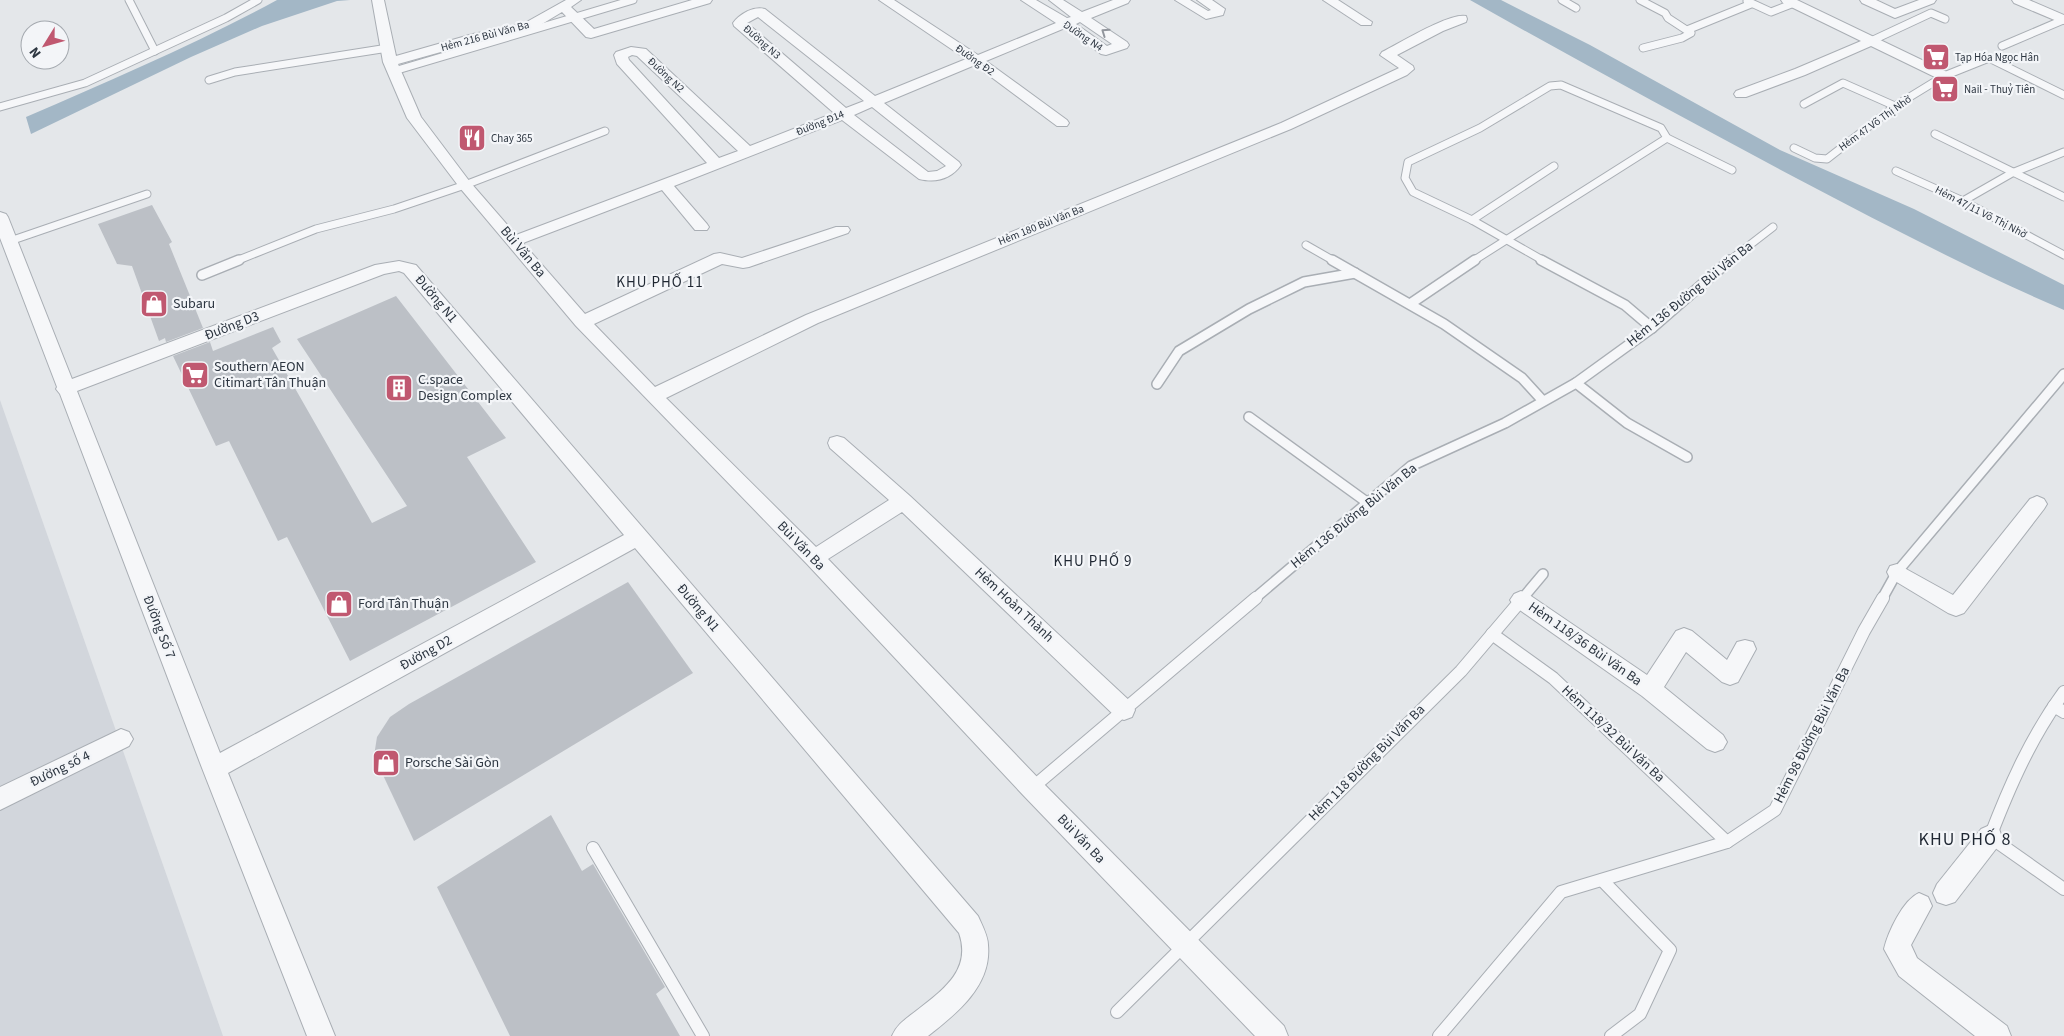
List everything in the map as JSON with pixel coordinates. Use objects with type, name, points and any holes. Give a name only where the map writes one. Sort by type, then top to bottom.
[{"type":"street","name":"Bùi Văn Ba","points":[[378,0],[391,60],[414,118],[465,185],[582,322],[814,558],[1032,788],[1274,1036]]},
{"type":"street","points":[[569,3],[574,18],[591,34],[706,0]]},
{"type":"street","name":"Đường Đ2","points":[[885,0],[975,59],[1062,123]]},
{"type":"street","name":"Đường N4","points":[[1027,0],[1066,23],[1106,51],[1122,45],[1055,0]]},
{"type":"street","name":"Đường Đ14","points":[[514,241],[748,152],[1124,0]]},
{"type":"street","points":[[1181,0],[1206,15],[1218,12],[1219,9],[1203,0]]},
{"type":"street","points":[[1329,0],[1366,22]]},
{"type":"street","points":[[1866,0],[1895,14],[1930,0]]},
{"type":"street","points":[[2018,0],[2063,20]]},
{"type":"street","points":[[1790,2],[1944,76]]},
{"type":"street","name":"Hẻm 216 Bùi Văn Ba","points":[[391,60],[527,26],[569,3]]},
{"type":"street","name":"Đường N3","points":[[844,114],[739,23],[748,16],[760,12],[874,101]]},
{"type":"street","name":"Hẻm 180 Bùi Văn Ba","points":[[653,396],[812,319],[1286,126],[1407,70],[1406,66],[1387,55],[1438,28],[1461,19]]},
{"type":"street","points":[[1741,94],[1800,72],[1871,41]]},
{"type":"street","name":"Đường N2","points":[[716,164],[628,68],[622,61],[622,55],[631,51],[641,52],[748,152]]},
{"type":"street","points":[[844,114],[924,176],[936,177],[948,172],[954,164],[874,101]]},
{"type":"street","points":[[665,184],[701,226]]},
{"type":"street","name":"Đường Số 7","points":[[0,217],[65,389],[321,1036]]},
{"type":"street","points":[[582,322],[720,258],[742,263],[842,230]]},
{"type":"street","name":"Đường D3","points":[[65,389],[381,270],[399,266]]},
{"type":"street","name":"Đường N1","points":[[399,266],[413,272],[969,925],[976,945],[975,964],[972,973],[962,989],[906,1036]]},
{"type":"street","name":"Hẻm Hoàn Thành","points":[[837,443],[903,501],[1124,710]]},
{"type":"street","points":[[814,558],[903,501]]},
{"type":"street","points":[[1897,572],[1956,607],[2037,504]]},
{"type":"street","name":"Đường D2","points":[[214,768],[638,538]]},
{"type":"street","name":"Hẻm 118/36 Bùi Văn Ba","points":[[1521,600],[1650,689],[1715,742]]},
{"type":"street","name":"Hẻm 118/36 Bùi Văn Ba","points":[[1650,689],[1684,637],[1730,675],[1745,649]]},
{"type":"street","name":"Đường số 4","points":[[0,799],[121,739]]},
{"type":"street","points":[[1946,893],[1990,837]]},
{"type":"street","points":[[1919,906],[1899,941],[1897,949],[1902,960],[1908,967],[1997,1036]]},
{"type":"lane","points":[[129,0],[156,51]]},
{"type":"lane","points":[[0,107],[85,83],[226,18],[258,0]]},
{"type":"lane","points":[[209,80],[235,72],[391,60],[574,18],[633,0]]},
{"type":"lane","points":[[1562,0],[1576,8]]},
{"type":"lane","points":[[1640,0],[1666,13],[1668,18],[1691,33],[1643,48]]},
{"type":"lane","points":[[1744,0],[1771,12],[1790,2]]},
{"type":"lane","points":[[1688,30],[1751,4]]},
{"type":"lane","points":[[1871,41],[1931,13],[1945,19]]},
{"type":"lane","points":[[2002,46],[2063,20]]},
{"type":"lane","name":"Hẻm 47 Võ Thị Nhờ","points":[[1794,148],[1815,158],[1827,159],[1895,106],[1944,76],[1989,58],[2064,95]]},
{"type":"lane","points":[[1804,104],[1843,83],[1895,106]]},
{"type":"lane","points":[[1652,328],[1625,305],[1504,240],[1472,220],[1414,192],[1405,178],[1408,162],[1480,128],[1550,86],[1561,85],[1661,128],[1667,138],[1732,170]]},
{"type":"lane","points":[[202,275],[316,229],[394,209],[465,185],[605,131]]},
{"type":"lane","points":[[1935,134],[2064,197]]},
{"type":"lane","points":[[1410,304],[1504,240],[1667,138]]},
{"type":"lane","points":[[1963,202],[2012,173],[2064,152]]},
{"type":"lane","points":[[1472,220],[1554,166]]},
{"type":"lane","name":"Hẻm 47/11 Võ Thị Nhờ","points":[[1896,171],[1963,202],[2064,255]]},
{"type":"lane","points":[[10,241],[147,194]]},
{"type":"lane","name":"Hẻm 136 Đường Bùi Văn Ba","points":[[1032,788],[1411,466],[1505,423],[1576,384],[1652,328],[1737,254],[1773,227]]},
{"type":"lane","points":[[1306,245],[1444,324],[1522,378],[1543,402]]},
{"type":"lane","points":[[1157,384],[1179,351],[1249,309],[1304,282],[1355,273]]},
{"type":"lane","name":"Hẻm 98 Đường Bùi Văn Ba","points":[[1440,1036],[1561,892],[1727,842],[1775,810],[1864,631],[1897,572],[2064,374]]},
{"type":"lane","points":[[1576,384],[1627,423],[1687,457]]},
{"type":"lane","points":[[1249,417],[1368,503]]},
{"type":"lane","name":"Hẻm 118 Đường Bùi Văn Ba","points":[[1117,1012],[1461,671],[1543,574]]},
{"type":"lane","name":"Hẻm 118/32 Bùi Văn Ba","points":[[1492,634],[1553,678],[1727,842]]},
{"type":"lane","points":[[2064,692],[2059,709],[2020,763],[1990,837],[2064,889]]},
{"type":"lane","points":[[593,848],[703,1036]]},
{"type":"lane","points":[[1602,880],[1670,950],[1640,1014],[1611,1036]]},
{"type":"shaded area","points":[[0,400],[223,1036],[0,1036]]},
{"type":"water","points":[[277,0],[350,0],[337,1],[262,26],[191,57],[31,134],[26,117],[184,47]]},
{"type":"water","points":[[1470,0],[1501,0],[1590,45],[1780,150],[1914,209],[2064,285],[2064,310],[1895,230],[1633,90]]},
{"type":"building","points":[[152,205],[172,242],[169,244],[203,328],[166,342],[165,338],[159,341],[132,266],[117,264],[98,224]]},
{"type":"building","points":[[396,296],[506,438],[467,457],[536,562],[350,661],[287,537],[278,541],[229,441],[216,446],[173,356],[210,342],[213,351],[273,327],[281,342],[272,348],[372,523],[407,506],[297,339]]},
{"type":"building","points":[[628,582],[693,673],[414,841],[374,756],[377,737],[390,717],[409,704]]},
{"type":"building","points":[[551,815],[582,871],[593,864],[665,987],[656,994],[680,1036],[510,1036],[437,887]]},
{"type":"place","name":"Tạp Hóa Ngọc Hân","points":[[1936,57]]},
{"type":"place","name":"Nail - Thuỷ Tiên","points":[[1945,89]]},
{"type":"place","name":"Chay 365","points":[[472,138]]},
{"type":"place","name":"Subaru","points":[[154,304]]},
{"type":"place","name":"Southern AEON Citimart Tân Thuận","points":[[195,375]]},
{"type":"place","name":"C.space Design Complex","points":[[399,388]]},
{"type":"place","name":"Ford Tân Thuận","points":[[339,604]]},
{"type":"place","name":"Porsche Sài Gòn","points":[[386,763]]},
{"type":"district","name":"KHU PHỐ 11","points":[[660,282]]},
{"type":"district","name":"KHU PHỐ 9","points":[[1093,561]]},
{"type":"district","name":"KHU PHỐ 8","points":[[1965,839]]}]
